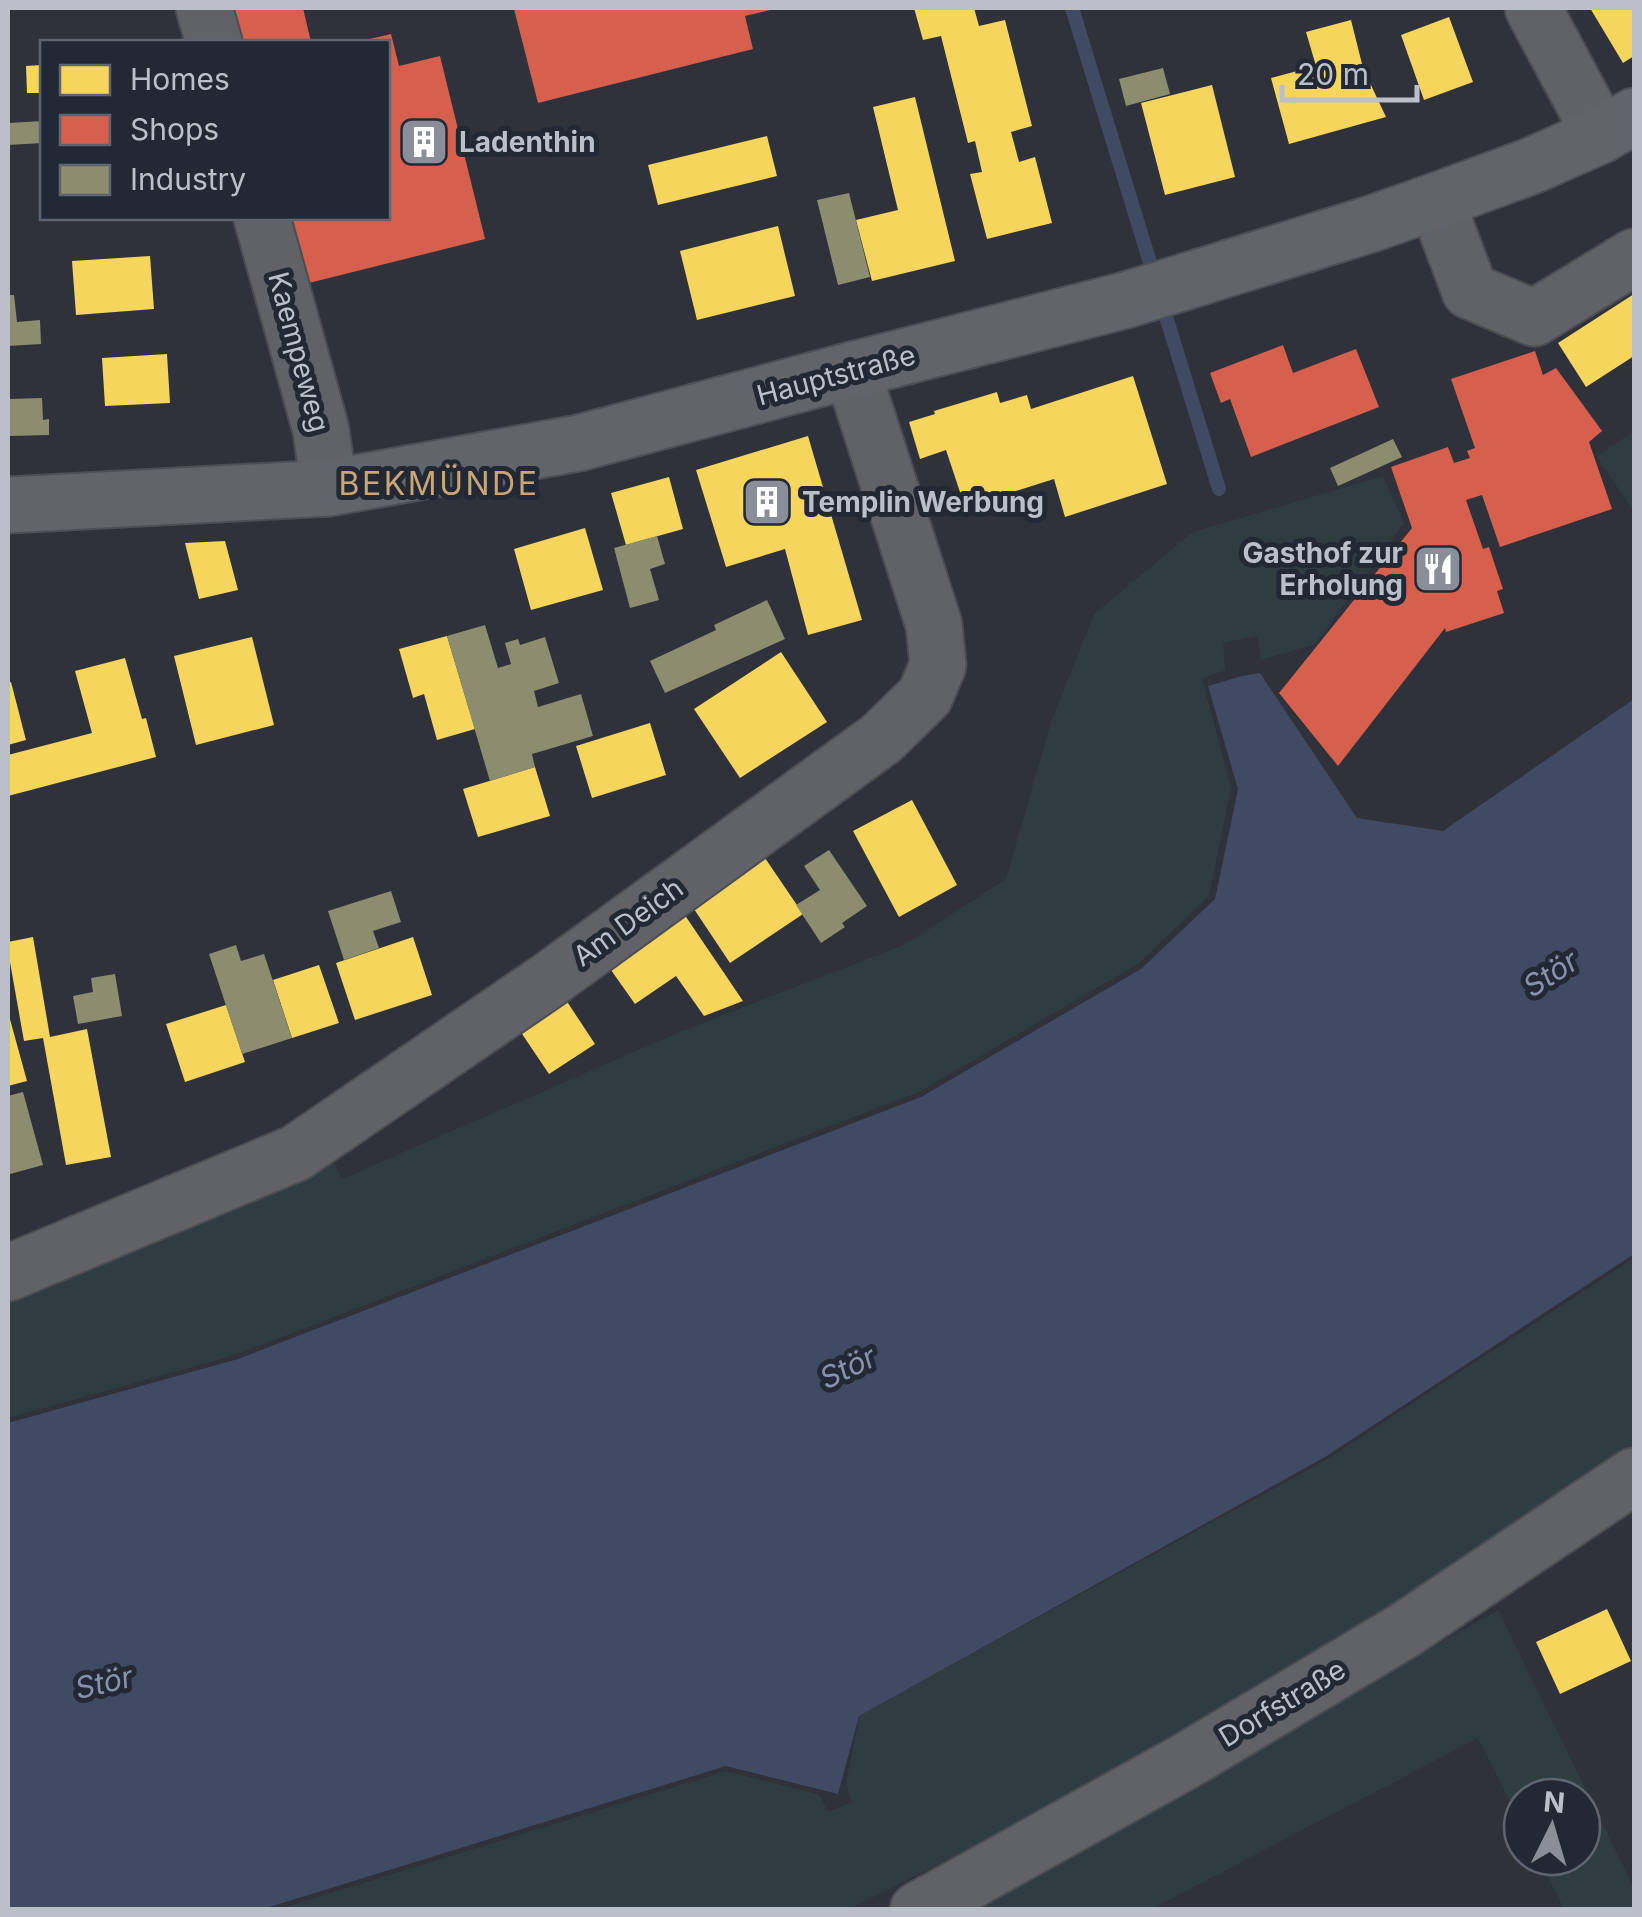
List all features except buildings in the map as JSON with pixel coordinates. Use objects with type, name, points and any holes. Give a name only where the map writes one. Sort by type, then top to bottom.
[{"type":"main road","name":"Hauptstraße","points":[[8,504],[329,488],[579,443],[1148,293],[1436,201],[1531,166],[1618,126]]},
{"type":"street","points":[[204,8],[213,40]]},
{"type":"street","points":[[1533,8],[1618,126]]},
{"type":"street","points":[[1436,201],[1470,291],[1534,318],[1634,257]]},
{"type":"street","name":"Kaempeweg","points":[[263,220],[322,430],[329,488]]},
{"type":"street","name":"Am Deich","points":[[8,1272],[296,1154],[549,980],[882,738],[926,696],[938,665],[934,625],[852,370]]},
{"type":"street","name":"Dorfstraße","points":[[918,1910],[1186,1761],[1404,1630],[1634,1476]]},
{"type":"shaded area","points":[[1634,431],[1634,512],[1597,457]]},
{"type":"shaded area","points":[[1383,476],[1404,523],[1315,644],[1261,660],[1257,636],[1223,643],[1225,670],[1202,679],[1231,787],[1209,896],[1138,964],[919,1092],[235,1355],[8,1418],[8,1288],[329,1152],[342,1179],[677,1033],[906,944],[1006,879],[1052,719],[1094,614],[1193,532]]},
{"type":"shaded area","points":[[1634,1258],[1634,1450],[1404,1605],[1044,1812],[849,1909],[276,1910],[726,1771],[818,1794],[829,1812],[852,1802],[846,1782],[860,1715],[1326,1460]]},
{"type":"shaded area","points":[[1498,1610],[1580,1777],[1502,1777],[1502,1785],[1478,1738],[1152,1909],[978,1910],[976,1906]]},
{"type":"shaded area","points":[[1602,1823],[1634,1888],[1634,1909],[1564,1909],[1548,1877],[1602,1877]]},
{"type":"water","name":"Stör","points":[[1260,673],[1357,818],[1443,831],[1634,699],[1634,1254],[1325,1457],[859,1716],[838,1794],[726,1766],[263,1909],[8,1909],[8,1423],[238,1359],[921,1097],[1141,969],[1215,899],[1238,789],[1208,686]]},
{"type":"waterway","points":[[1072,8],[1155,279]]},
{"type":"waterway","points":[[1161,300],[1219,489]]},
{"type":"place","name":"Ladenthin","points":[[424,142]]},
{"type":"place","name":"Templin Werbung","points":[[767,502]]},
{"type":"place","name":"Gasthof zur Erholung","points":[[1438,569]]},
{"type":"district","name":"BEKMÜNDE","points":[[439,484]]}]
